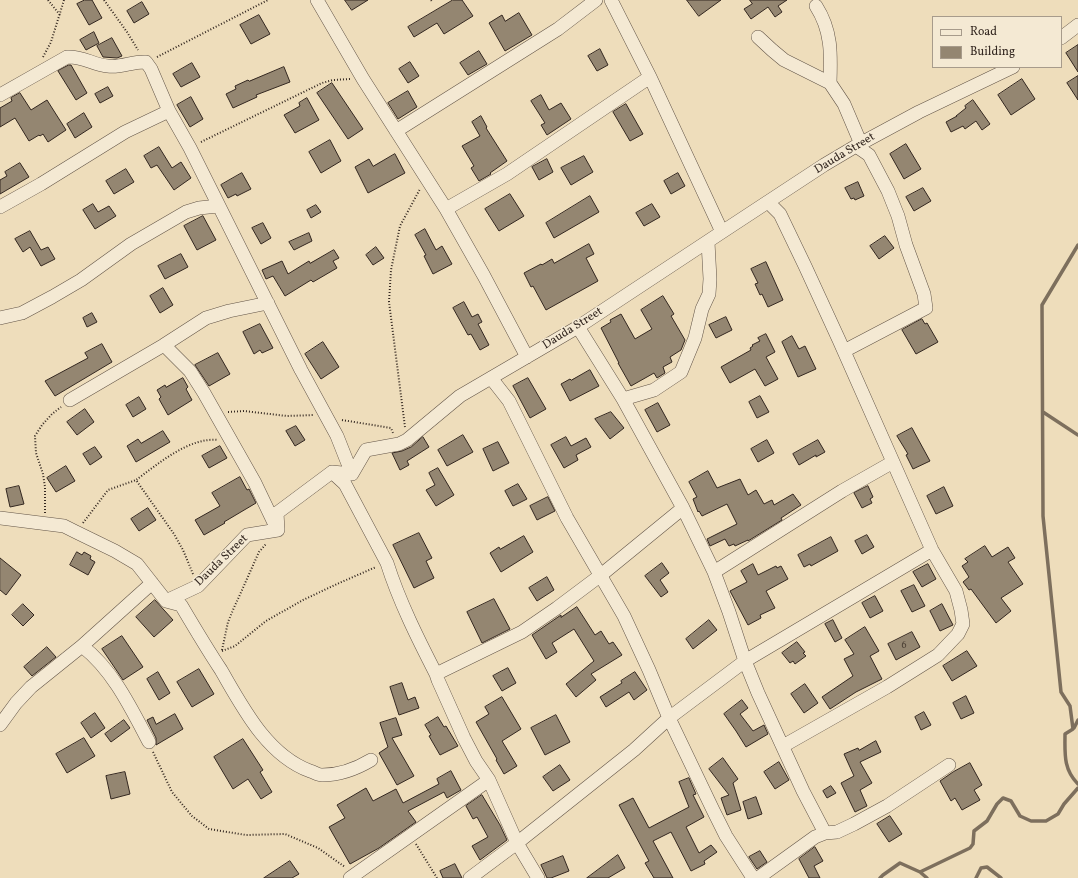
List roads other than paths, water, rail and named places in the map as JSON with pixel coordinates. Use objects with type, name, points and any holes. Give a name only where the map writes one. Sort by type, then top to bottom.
[{"type":"street","points":[[317,0],[363,79],[446,209],[527,357]]},
{"type":"street","points":[[396,131],[558,29],[596,0]]},
{"type":"street","points":[[611,0],[650,77],[722,232]]},
{"type":"street","points":[[816,6],[824,18],[828,31],[831,54],[830,83]]},
{"type":"street","points":[[1062,37],[1078,25]]},
{"type":"street","points":[[758,36],[784,60],[830,83],[844,104],[858,145],[869,155],[888,191],[924,294],[926,308],[844,351]]},
{"type":"street","points":[[0,95],[67,57],[76,57],[108,66],[124,65],[137,61],[146,62],[151,69],[168,110],[190,148],[301,370],[337,436],[352,474],[332,472],[277,514],[275,530]]},
{"type":"street","name":"Dauda Street","points":[[352,474],[366,450],[403,442],[460,396],[578,327],[768,202],[858,145],[919,112],[1011,68]]},
{"type":"street","points":[[446,209],[507,174],[650,77]]},
{"type":"street","points":[[0,207],[125,132],[168,110]]},
{"type":"street","points":[[768,202],[780,214],[844,351],[932,550],[956,592],[962,610],[962,624],[958,634],[938,655],[887,687],[783,746]]},
{"type":"street","points":[[0,318],[22,314],[52,297],[81,280],[131,244],[186,212],[199,208],[218,206]]},
{"type":"street","points":[[623,399],[654,390],[681,372],[695,338],[702,309],[709,294],[710,272],[708,242]]},
{"type":"street","points":[[70,400],[164,345],[206,318],[229,310],[268,303]]},
{"type":"street","points":[[578,327],[623,399],[683,508],[714,572],[745,662],[803,792],[825,833]]},
{"type":"street","points":[[164,345],[190,371],[215,412],[255,483],[275,530]]},
{"type":"street","points":[[491,378],[509,401],[568,518],[624,616],[669,718],[726,836],[754,878]]},
{"type":"street","points":[[714,572],[842,491],[893,462]]},
{"type":"street","points":[[332,472],[345,484],[387,563],[419,642],[436,674],[464,738],[476,761],[489,780],[517,843],[538,878]]},
{"type":"street","points":[[436,674],[522,632],[601,575],[683,508]]},
{"type":"street","points":[[0,518],[64,526],[115,551],[137,564],[166,602],[181,605],[248,715],[269,742],[284,757],[321,775],[342,772],[359,767],[371,760]]},
{"type":"street","name":"Dauda Street","points":[[166,602],[198,586],[247,535],[275,530]]},
{"type":"street","points":[[470,878],[517,843],[634,750],[669,718],[745,662],[932,550]]},
{"type":"street","points":[[0,725],[16,703],[31,687],[82,646],[152,583]]},
{"type":"street","points":[[82,646],[94,655],[106,669],[149,742]]},
{"type":"street","points":[[758,878],[816,837],[825,833],[838,832],[854,824],[887,806],[949,765]]},
{"type":"street","points":[[353,876],[489,780]]},
{"type":"waterway","points":[[1078,245],[1042,305],[1043,516],[1061,692],[1070,706],[1073,729],[1065,734],[1066,760],[1067,767],[1078,784]]},
{"type":"waterway","points":[[1043,412],[1078,435]]},
{"type":"waterway","points":[[1074,728],[1078,720]]},
{"type":"waterway","points":[[920,872],[970,848],[973,844],[974,831],[987,821],[997,804],[1003,798],[1011,801],[1020,816],[1031,821],[1046,821],[1058,814],[1064,804],[1078,788]]},
{"type":"waterway","points":[[880,878],[900,863],[920,872],[927,878]]},
{"type":"waterway","points":[[976,878],[981,868],[987,867],[1001,878]]}]
